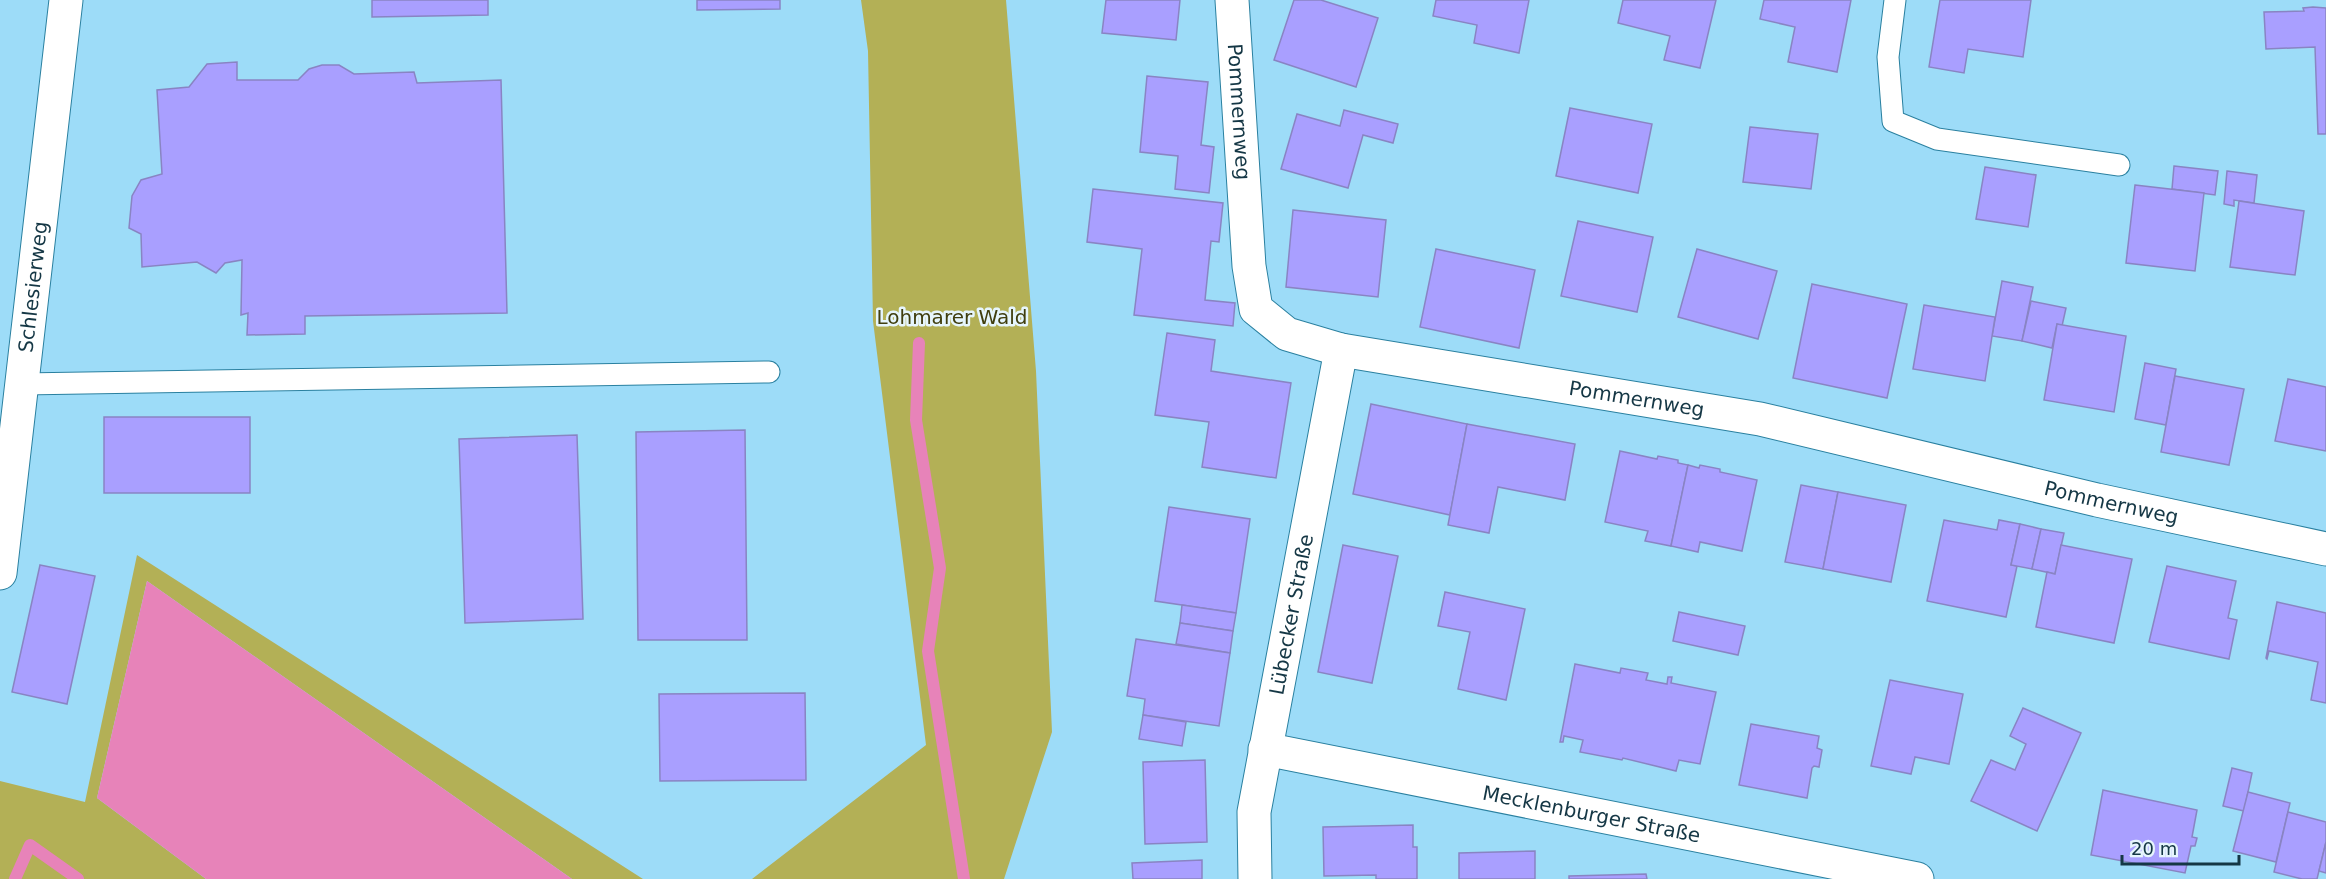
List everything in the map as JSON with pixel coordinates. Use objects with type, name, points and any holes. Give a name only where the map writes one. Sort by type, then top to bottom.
[{"type":"street","name":"Schlesierweg","points":[[0,573],[66,0]]},
{"type":"street","name":"Pommernweg","points":[[1232,0],[1249,266],[1256,309],[1287,334],[1341,350],[1760,418],[2097,500],[2326,549]]},
{"type":"street","name":"Lübecker Straße","points":[[1255,879],[1254,812],[1341,350]]},
{"type":"street","name":"Mecklenburger Straße","points":[[1265,749],[1917,879]]},
{"type":"lane","points":[[1896,0],[1888,57],[1893,121],[1936,139],[2119,165]]},
{"type":"lane","points":[[22,384],[769,372]]},
{"type":"green space","name":"Lohmarer Wald","points":[[861,0],[1006,0],[1036,371],[1052,732],[1004,879],[752,879],[926,745],[873,321],[868,51]]},
{"type":"green space","points":[[137,555],[643,879],[572,879],[147,581],[97,798],[206,879],[0,879],[0,781],[85,802]]},
{"type":"shaded area","points":[[147,581],[572,879],[206,879],[97,798]]},
{"type":"building","points":[[372,0],[488,0],[488,15],[372,17]]},
{"type":"building","points":[[697,0],[780,0],[780,9],[697,10]]},
{"type":"building","points":[[1106,0],[1180,0],[1176,40],[1102,33]]},
{"type":"building","points":[[1294,0],[1321,0],[1378,18],[1356,87],[1274,60]]},
{"type":"building","points":[[1436,0],[1529,0],[1519,53],[1474,43],[1477,25],[1433,16]]},
{"type":"building","points":[[1623,0],[1716,0],[1700,68],[1664,60],[1670,36],[1618,23]]},
{"type":"building","points":[[1764,0],[1851,0],[1837,72],[1788,62],[1795,27],[1760,19]]},
{"type":"building","points":[[1940,0],[2031,0],[2023,57],[1968,49],[1964,73],[1929,67]]},
{"type":"building","points":[[2303,8],[2326,8],[2326,134],[2318,134],[2315,47],[2266,49],[2264,12],[2304,11]]},
{"type":"building","points":[[237,62],[237,80],[298,80],[309,69],[322,65],[339,65],[354,74],[414,72],[417,83],[501,80],[507,313],[305,316],[305,334],[247,335],[248,313],[241,315],[242,260],[225,263],[216,273],[197,262],[142,267],[141,234],[129,228],[132,196],[141,180],[162,174],[157,90],[189,87],[207,64]]},
{"type":"building","points":[[1147,76],[1208,82],[1201,145],[1214,147],[1209,193],[1175,189],[1178,156],[1140,152]]},
{"type":"building","points":[[1570,108],[1652,124],[1638,193],[1556,176]]},
{"type":"building","points":[[1344,110],[1398,124],[1393,143],[1363,135],[1348,188],[1281,169],[1297,114],[1340,126]]},
{"type":"building","points":[[1750,127],[1818,134],[1811,189],[1743,182]]},
{"type":"building","points":[[2174,166],[2218,171],[2215,195],[2172,189]]},
{"type":"building","points":[[1985,167],[2036,175],[2028,227],[1976,219]]},
{"type":"building","points":[[2227,171],[2257,175],[2254,203],[2234,200],[2234,206],[2224,204]]},
{"type":"building","points":[[2135,185],[2204,193],[2195,271],[2126,263]]},
{"type":"building","points":[[1093,189],[1223,203],[1219,242],[1211,241],[1205,300],[1235,303],[1233,326],[1134,315],[1142,249],[1087,242]]},
{"type":"building","points":[[2239,201],[2304,211],[2295,275],[2230,267]]},
{"type":"building","points":[[1293,210],[1386,220],[1378,297],[1286,287]]},
{"type":"building","points":[[1578,221],[1653,237],[1637,312],[1561,296]]},
{"type":"building","points":[[1436,249],[1535,270],[1519,348],[1420,327]]},
{"type":"building","points":[[1697,249],[1777,271],[1758,339],[1678,317]]},
{"type":"building","points":[[2002,281],[2033,287],[2022,341],[1992,336]]},
{"type":"building","points":[[1812,284],[1907,304],[1887,398],[1793,378]]},
{"type":"building","points":[[2031,301],[2066,308],[2062,326],[2057,324],[2052,348],[2022,341]]},
{"type":"building","points":[[1924,305],[1995,317],[1985,381],[1913,369]]},
{"type":"building","points":[[2057,324],[2126,336],[2114,412],[2044,400]]},
{"type":"building","points":[[1167,333],[1215,340],[1211,371],[1291,383],[1276,478],[1202,467],[1209,422],[1155,415]]},
{"type":"building","points":[[2145,363],[2176,369],[2166,425],[2135,419]]},
{"type":"building","points":[[2175,376],[2244,389],[2229,465],[2161,452]]},
{"type":"building","points":[[2288,379],[2326,387],[2326,451],[2275,441]]},
{"type":"building","points":[[1371,404],[1467,424],[1450,515],[1353,494]]},
{"type":"building","points":[[104,417],[250,417],[250,493],[104,493]]},
{"type":"building","points":[[1467,424],[1575,444],[1565,500],[1498,487],[1489,533],[1448,525]]},
{"type":"building","points":[[745,430],[747,640],[638,640],[636,432]]},
{"type":"building","points":[[577,435],[583,619],[465,623],[459,439]]},
{"type":"building","points":[[1620,451],[1657,459],[1658,456],[1678,460],[1678,463],[1688,465],[1671,546],[1645,541],[1648,531],[1605,522]]},
{"type":"building","points":[[1688,465],[1720,469],[1720,472],[1757,480],[1742,551],[1700,542],[1698,552],[1671,546]]},
{"type":"building","points":[[1801,485],[1838,492],[1823,569],[1785,562]]},
{"type":"building","points":[[1838,492],[1906,505],[1891,582],[1823,569]]},
{"type":"building","points":[[1169,507],[1250,519],[1236,613],[1155,601]]},
{"type":"building","points":[[1944,520],[1997,530],[1999,520],[2020,524],[2011,565],[2017,566],[2006,617],[1927,601]]},
{"type":"building","points":[[2020,524],[2041,529],[2032,569],[2011,565]]},
{"type":"building","points":[[2041,529],[2064,533],[2055,574],[2032,569]]},
{"type":"building","points":[[1343,545],[1398,556],[1372,683],[1318,672]]},
{"type":"building","points":[[2061,545],[2132,559],[2114,643],[2036,627],[2047,572],[2055,574]]},
{"type":"building","points":[[40,565],[95,576],[67,704],[12,692]]},
{"type":"building","points":[[2167,566],[2236,581],[2228,618],[2237,620],[2229,659],[2149,642]]},
{"type":"building","points":[[1445,592],[1525,609],[1506,700],[1458,689],[1470,632],[1438,626]]},
{"type":"building","points":[[2277,602],[2326,613],[2326,703],[2311,700],[2318,662],[2269,651],[2266,658]]},
{"type":"building","points":[[1182,605],[1236,613],[1233,631],[1180,623]]},
{"type":"building","points":[[1679,612],[1745,626],[1738,655],[1673,641]]},
{"type":"building","points":[[1180,623],[1233,631],[1230,653],[1176,644]]},
{"type":"building","points":[[1136,639],[1230,653],[1219,726],[1143,715],[1145,699],[1127,696]]},
{"type":"building","points":[[1575,664],[1620,673],[1621,668],[1648,673],[1646,680],[1667,684],[1668,677],[1672,677],[1671,683],[1716,692],[1700,764],[1679,760],[1676,771],[1623,758],[1622,760],[1580,752],[1583,740],[1564,736],[1563,742],[1560,742]]},
{"type":"building","points":[[1890,680],[1963,694],[1949,764],[1915,757],[1911,774],[1871,766]]},
{"type":"building","points":[[805,693],[806,780],[660,781],[659,694]]},
{"type":"building","points":[[2023,708],[2081,733],[2037,831],[1971,801],[1991,760],[2015,770],[2026,744],[2010,736]]},
{"type":"building","points":[[1143,715],[1186,722],[1182,746],[1139,739]]},
{"type":"building","points":[[1751,724],[1819,736],[1817,748],[1822,750],[1819,767],[1812,768],[1807,798],[1739,785]]},
{"type":"building","points":[[1205,760],[1207,842],[1145,844],[1143,762]]},
{"type":"building","points":[[2232,768],[2252,773],[2244,811],[2223,806]]},
{"type":"building","points":[[2103,790],[2197,810],[2192,837],[2197,838],[2195,846],[2191,846],[2185,873],[2091,855]]},
{"type":"building","points":[[2248,792],[2290,803],[2276,862],[2233,851]]},
{"type":"building","points":[[2288,812],[2326,822],[2326,842],[2317,879],[2302,879],[2274,872]]},
{"type":"building","points":[[1413,825],[1413,847],[1417,847],[1417,879],[1376,879],[1376,875],[1324,876],[1323,827]]},
{"type":"building","points":[[2326,842],[2326,873],[2319,871]]},
{"type":"building","points":[[1535,851],[1535,879],[1459,879],[1459,853]]},
{"type":"building","points":[[1202,860],[1202,879],[1133,879],[1132,863]]},
{"type":"building","points":[[1646,874],[1647,879],[1569,879],[1569,876]]},
{"type":"waterway","points":[[919,343],[916,420],[940,568],[928,651],[964,879]]},
{"type":"waterway","points":[[15,879],[30,845],[78,879]]}]
